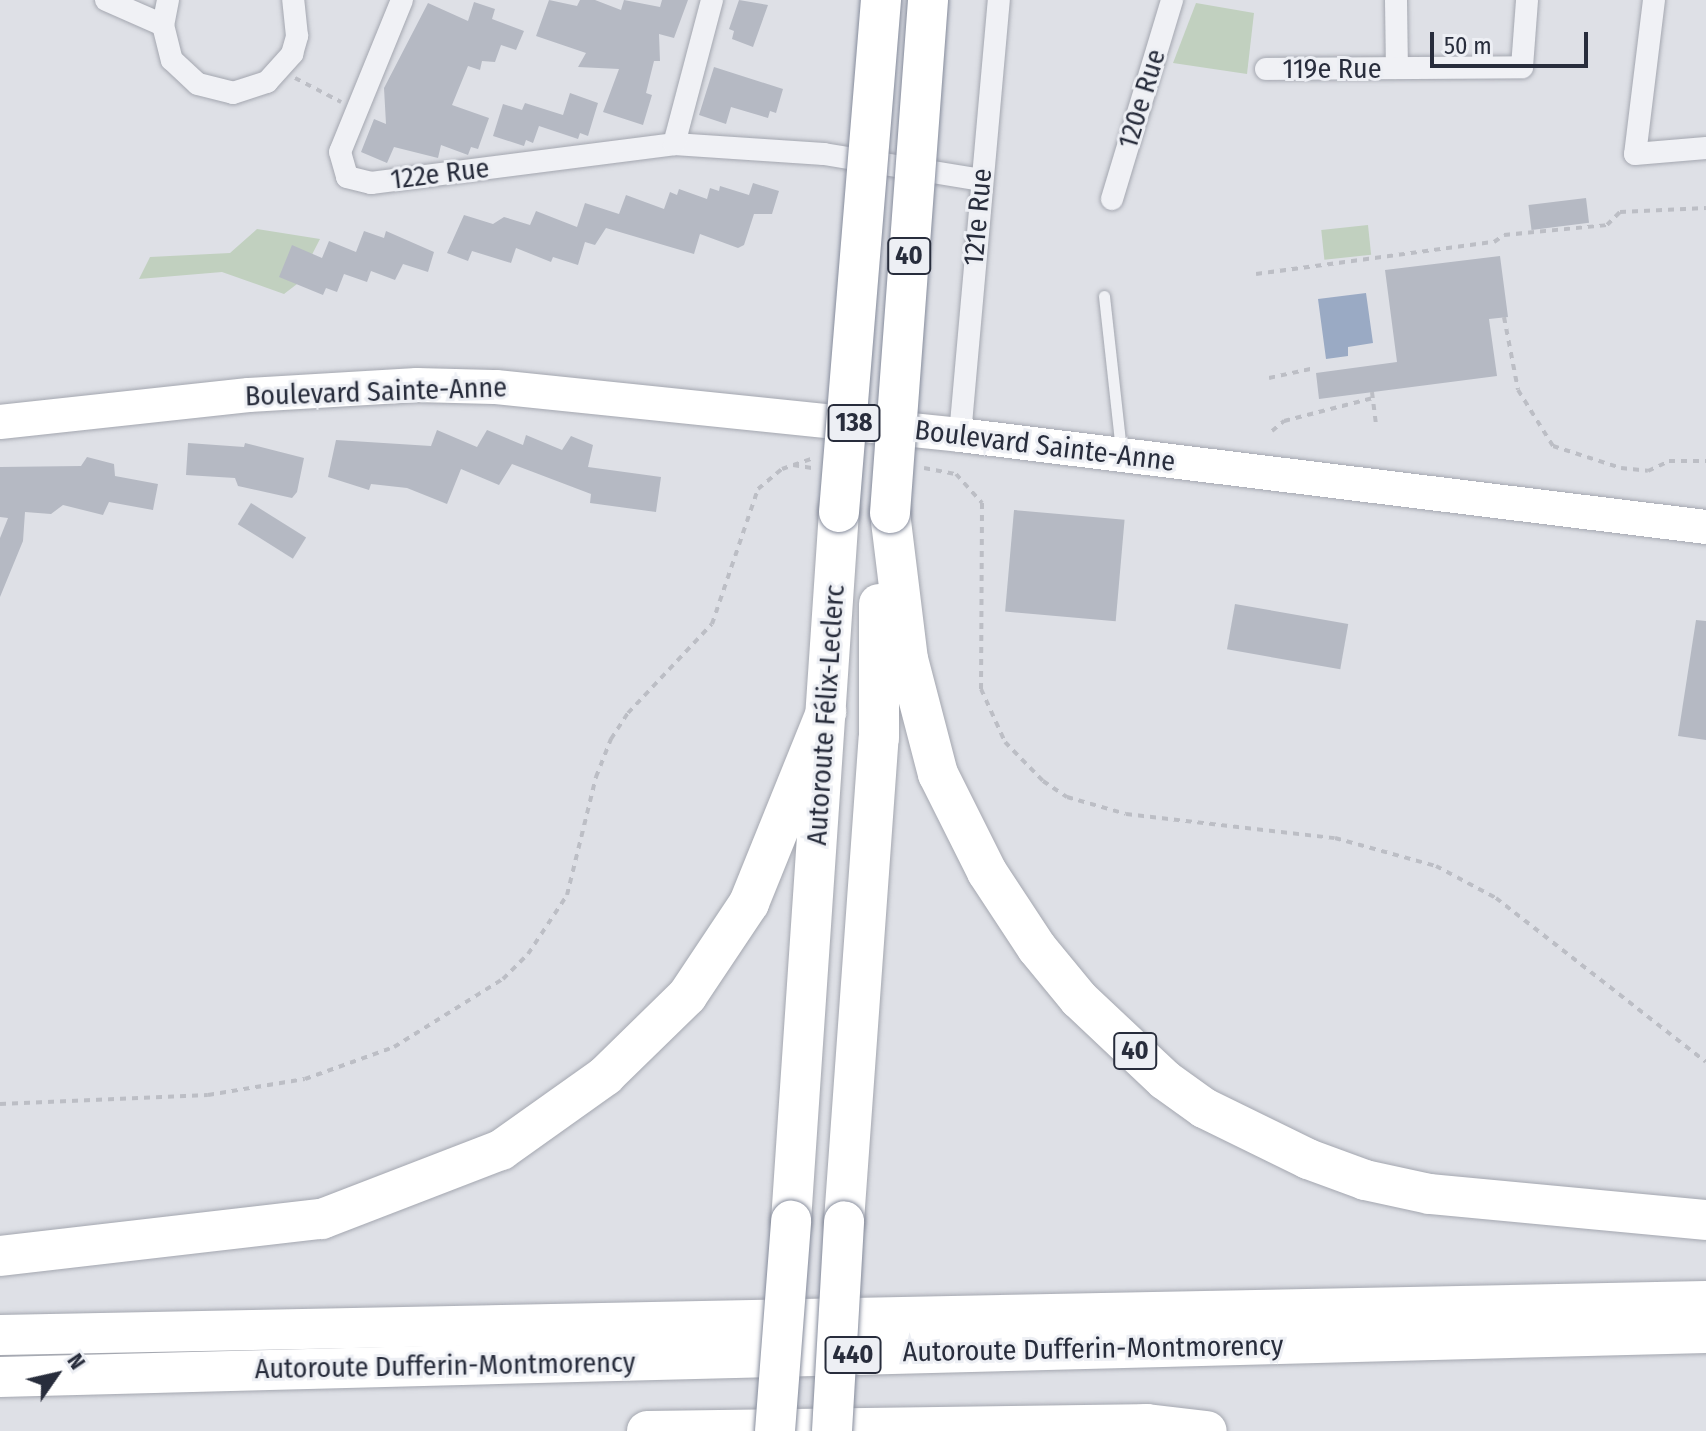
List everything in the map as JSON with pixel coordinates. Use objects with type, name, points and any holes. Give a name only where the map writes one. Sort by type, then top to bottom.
[{"type":"highway","name":"Autoroute Félix-Leclerc","points":[[775,1431],[839,512],[881,0]]},
{"type":"highway","name":"40","points":[[928,0],[890,513],[908,659],[938,774],[987,872],[1037,948],[1079,999],[1165,1080],[1204,1108],[1308,1159],[1365,1180],[1430,1194],[1706,1220]]},
{"type":"highway","points":[[832,1431],[879,738],[879,596],[890,513]]},
{"type":"highway","points":[[0,1256],[322,1219],[501,1150],[605,1076],[687,996],[749,903],[826,712]]},
{"type":"highway","name":"Autoroute Dufferin-Montmorency","points":[[0,1335],[1706,1301]]},
{"type":"highway","name":"Autoroute Dufferin-Montmorency","points":[[0,1377],[1706,1333]]},
{"type":"highway","points":[[647,1431],[1133,1424],[1207,1431]]},
{"type":"main road","name":"Boulevard Sainte-Anne","points":[[0,422],[249,395],[417,385],[576,392],[960,435],[1706,527]]},
{"type":"street","points":[[106,0],[163,25]]},
{"type":"street","points":[[168,0],[163,25],[172,60],[207,88],[251,90],[281,70],[297,36],[293,0]]},
{"type":"street","name":"122e Rue","points":[[402,0],[340,152],[347,177],[371,183],[674,144],[824,154],[981,180]]},
{"type":"street","points":[[674,144],[712,0]]},
{"type":"street","name":"121e Rue","points":[[960,435],[999,0]]},
{"type":"street","name":"120e Rue","points":[[1112,199],[1172,0]]},
{"type":"street","name":"119e Rue","points":[[1396,0],[1397,68]]},
{"type":"street","name":"119e Rue","points":[[1266,69],[1522,67],[1527,0]]},
{"type":"street","points":[[1654,0],[1635,154],[1706,148]]},
{"type":"lane","points":[[1104,296],[1122,456]]},
{"type":"path","points":[[281,70],[357,110]]},
{"type":"path","points":[[1256,274],[1494,242],[1504,235],[1607,225],[1620,212],[1706,208]]},
{"type":"path","points":[[1504,317],[1518,390],[1553,446],[1621,468],[1648,471],[1669,461],[1706,461]]},
{"type":"path","points":[[1269,378],[1315,368]]},
{"type":"path","points":[[1372,392],[1376,425]]},
{"type":"path","points":[[1272,431],[1284,421],[1373,398]]},
{"type":"path","points":[[0,1104],[208,1095],[305,1079],[394,1047],[503,979],[528,954],[567,895],[596,777],[611,739],[628,713],[712,624],[729,587],[748,508],[769,476],[791,465]]},
{"type":"path","points":[[925,468],[956,474],[982,503],[981,689],[1005,742],[1043,781],[1067,797],[1126,814],[1335,838],[1436,866],[1496,898],[1706,1062]]},
{"type":"green space","points":[[1196,3],[1254,13],[1247,74],[1173,63]]},
{"type":"green space","points":[[1368,225],[1371,255],[1324,260],[1321,230]]},
{"type":"green space","points":[[257,229],[320,239],[297,284],[284,294],[222,272],[139,279],[150,257],[230,253]]},
{"type":"water","points":[[1366,293],[1373,343],[1348,347],[1348,356],[1326,359],[1318,299]]},
{"type":"building","points":[[549,0],[577,6],[580,0],[595,0],[621,10],[624,0],[660,7],[662,0],[688,0],[674,38],[659,34],[660,61],[654,61],[646,93],[652,95],[643,125],[603,112],[619,69],[578,67],[586,53],[536,36]]},
{"type":"building","points":[[739,0],[768,5],[753,47],[732,39],[734,31],[729,29]]},
{"type":"building","points":[[474,2],[495,9],[492,19],[524,31],[516,50],[501,45],[495,62],[482,61],[480,70],[468,66],[452,105],[489,118],[478,149],[471,147],[468,155],[441,145],[438,158],[394,147],[387,163],[361,152],[374,119],[386,124],[384,88],[428,3],[468,21]]},
{"type":"building","points":[[714,67],[783,89],[776,113],[770,111],[768,118],[731,107],[726,124],[699,115]]},
{"type":"building","points":[[570,93],[598,103],[588,136],[580,133],[578,139],[539,126],[533,143],[526,140],[524,146],[493,136],[503,104],[522,110],[525,103],[563,115]]},
{"type":"building","points":[[753,183],[779,191],[772,214],[754,214],[744,245],[738,248],[700,234],[694,254],[606,228],[595,245],[585,242],[578,265],[553,257],[551,262],[516,248],[511,263],[472,251],[468,261],[447,253],[464,215],[493,224],[504,217],[530,225],[536,211],[577,227],[585,203],[619,214],[626,195],[664,209],[670,192],[677,195],[679,189],[707,199],[710,188],[719,191],[720,186],[749,195]]},
{"type":"building","points":[[1586,198],[1589,223],[1531,230],[1528,205]]},
{"type":"building","points":[[364,231],[384,238],[386,231],[434,252],[428,272],[403,264],[395,280],[371,271],[367,282],[344,274],[337,292],[326,288],[323,295],[279,277],[292,245],[322,258],[329,241],[356,252]]},
{"type":"building","points":[[1500,256],[1508,317],[1489,319],[1497,376],[1319,399],[1316,373],[1397,362],[1385,270]]},
{"type":"building","points":[[437,430],[477,447],[487,430],[523,445],[526,435],[562,450],[571,436],[593,445],[588,467],[661,477],[656,512],[590,503],[591,494],[512,464],[499,485],[461,469],[447,504],[407,488],[371,484],[369,490],[328,477],[336,440],[431,446]]},
{"type":"building","points":[[188,443],[244,447],[245,443],[304,458],[297,492],[292,498],[238,486],[235,478],[186,475]]},
{"type":"building","points":[[87,457],[114,464],[115,476],[158,484],[153,510],[109,502],[103,515],[63,505],[51,514],[25,512],[23,541],[0,597],[0,538],[8,518],[0,517],[0,467],[81,466]]},
{"type":"building","points":[[251,503],[306,537],[293,559],[238,524]]},
{"type":"building","points":[[1014,510],[1125,520],[1116,621],[1005,612]]},
{"type":"building","points":[[1235,604],[1348,624],[1340,669],[1227,649]]},
{"type":"building","points":[[1696,620],[1706,621],[1706,740],[1678,736]]}]
